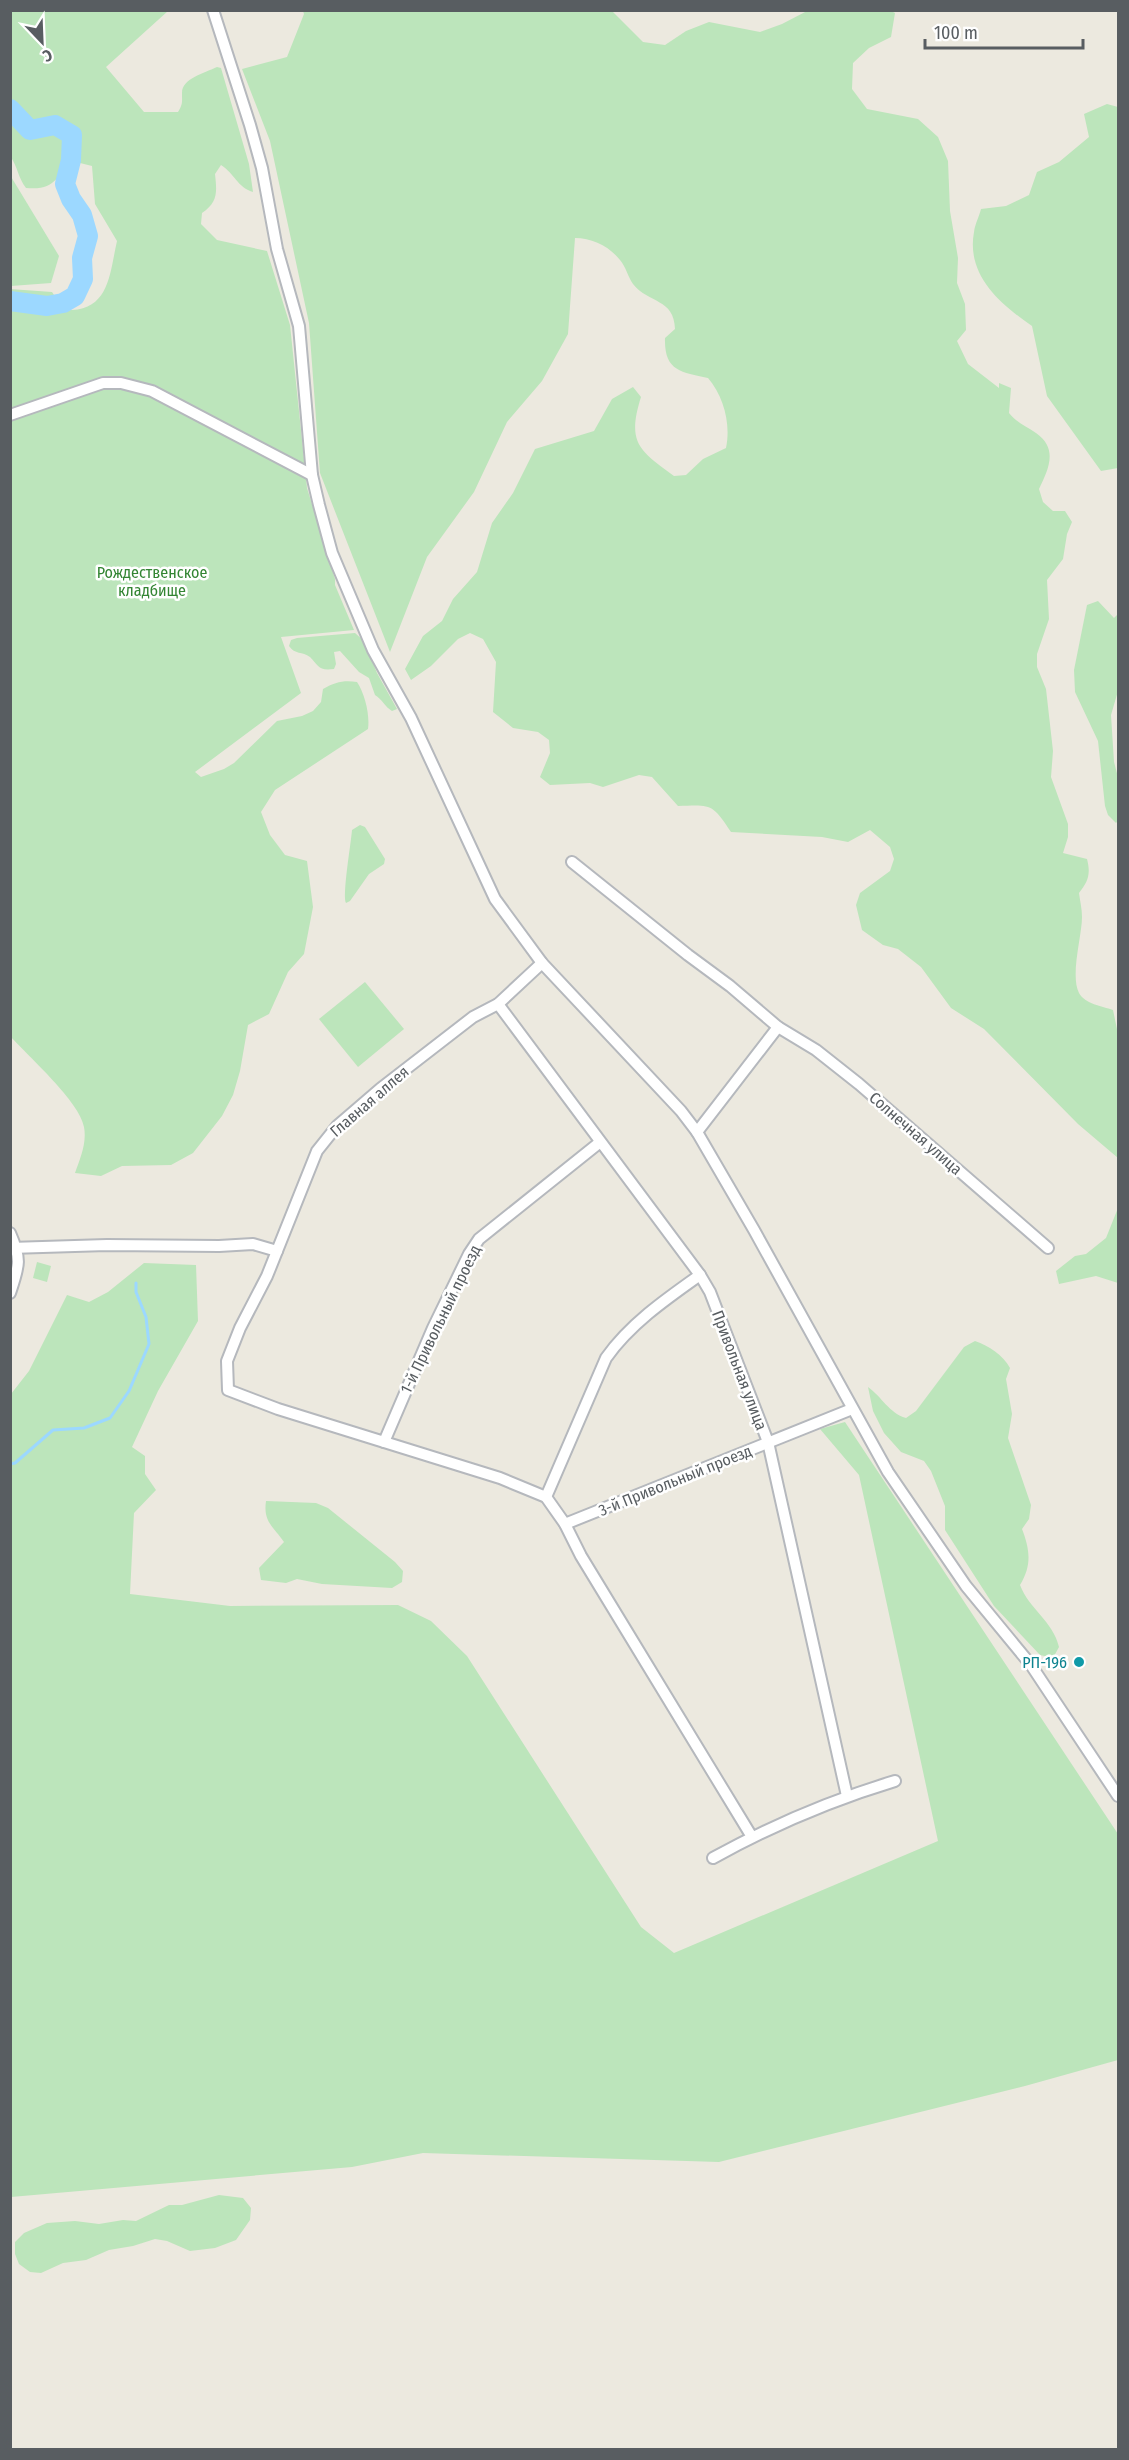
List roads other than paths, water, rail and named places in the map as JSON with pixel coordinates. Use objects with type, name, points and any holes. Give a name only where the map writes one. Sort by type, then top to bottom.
[{"type":"street","points":[[213,10],[262,168],[277,249],[299,326],[312,475],[332,553],[373,650],[411,718],[495,899],[542,963],[681,1111],[697,1132],[888,1472],[966,1586],[1030,1665],[1119,1796]]},
{"type":"street","points":[[10,415],[103,383],[121,383],[152,391],[312,475]]},
{"type":"street","name":"Солнечная улица","points":[[572,862],[730,986],[778,1027],[816,1050],[859,1084],[1048,1248]]},
{"type":"street","name":"Главная аллея","points":[[384,1442],[279,1409],[228,1390],[227,1361],[240,1328],[277,1251],[317,1151],[337,1126],[380,1089],[473,1017],[498,1005],[542,963]]},
{"type":"street","name":"Привольная улица","points":[[498,1005],[700,1275],[710,1292],[768,1442],[848,1796]]},
{"type":"street","points":[[697,1132],[778,1027]]},
{"type":"street","name":"1-й Привольный проезд","points":[[384,1442],[433,1328],[469,1254],[479,1239],[599,1143]]},
{"type":"street","points":[[10,1233],[20,1266],[10,1293]]},
{"type":"street","points":[[14,1248],[107,1245],[253,1245],[277,1251]]},
{"type":"street","points":[[546,1497],[606,1358],[619,1340],[661,1303],[700,1275]]},
{"type":"street","name":"3-й Привольный проезд","points":[[565,1524],[852,1409]]},
{"type":"street","points":[[384,1442],[500,1478],[546,1497],[565,1524],[582,1556],[752,1837]]},
{"type":"street","points":[[713,1858],[752,1837],[848,1796],[895,1781]]},
{"type":"waterway","points":[[10,109],[30,130],[55,125],[72,135],[71,160],[65,184],[71,199],[82,215],[88,236],[82,258],[83,279],[75,296],[63,303],[47,306],[10,301]]},
{"type":"waterway","points":[[10,1464],[15,1463],[53,1430],[84,1428],[110,1418],[129,1391],[149,1344],[146,1317],[136,1292],[136,1283]]},
{"type":"place","name":"РП-196","points":[[1079,1662]]},
{"type":"park label","name":"Рождественское кладбище","points":[[152,581]]}]
